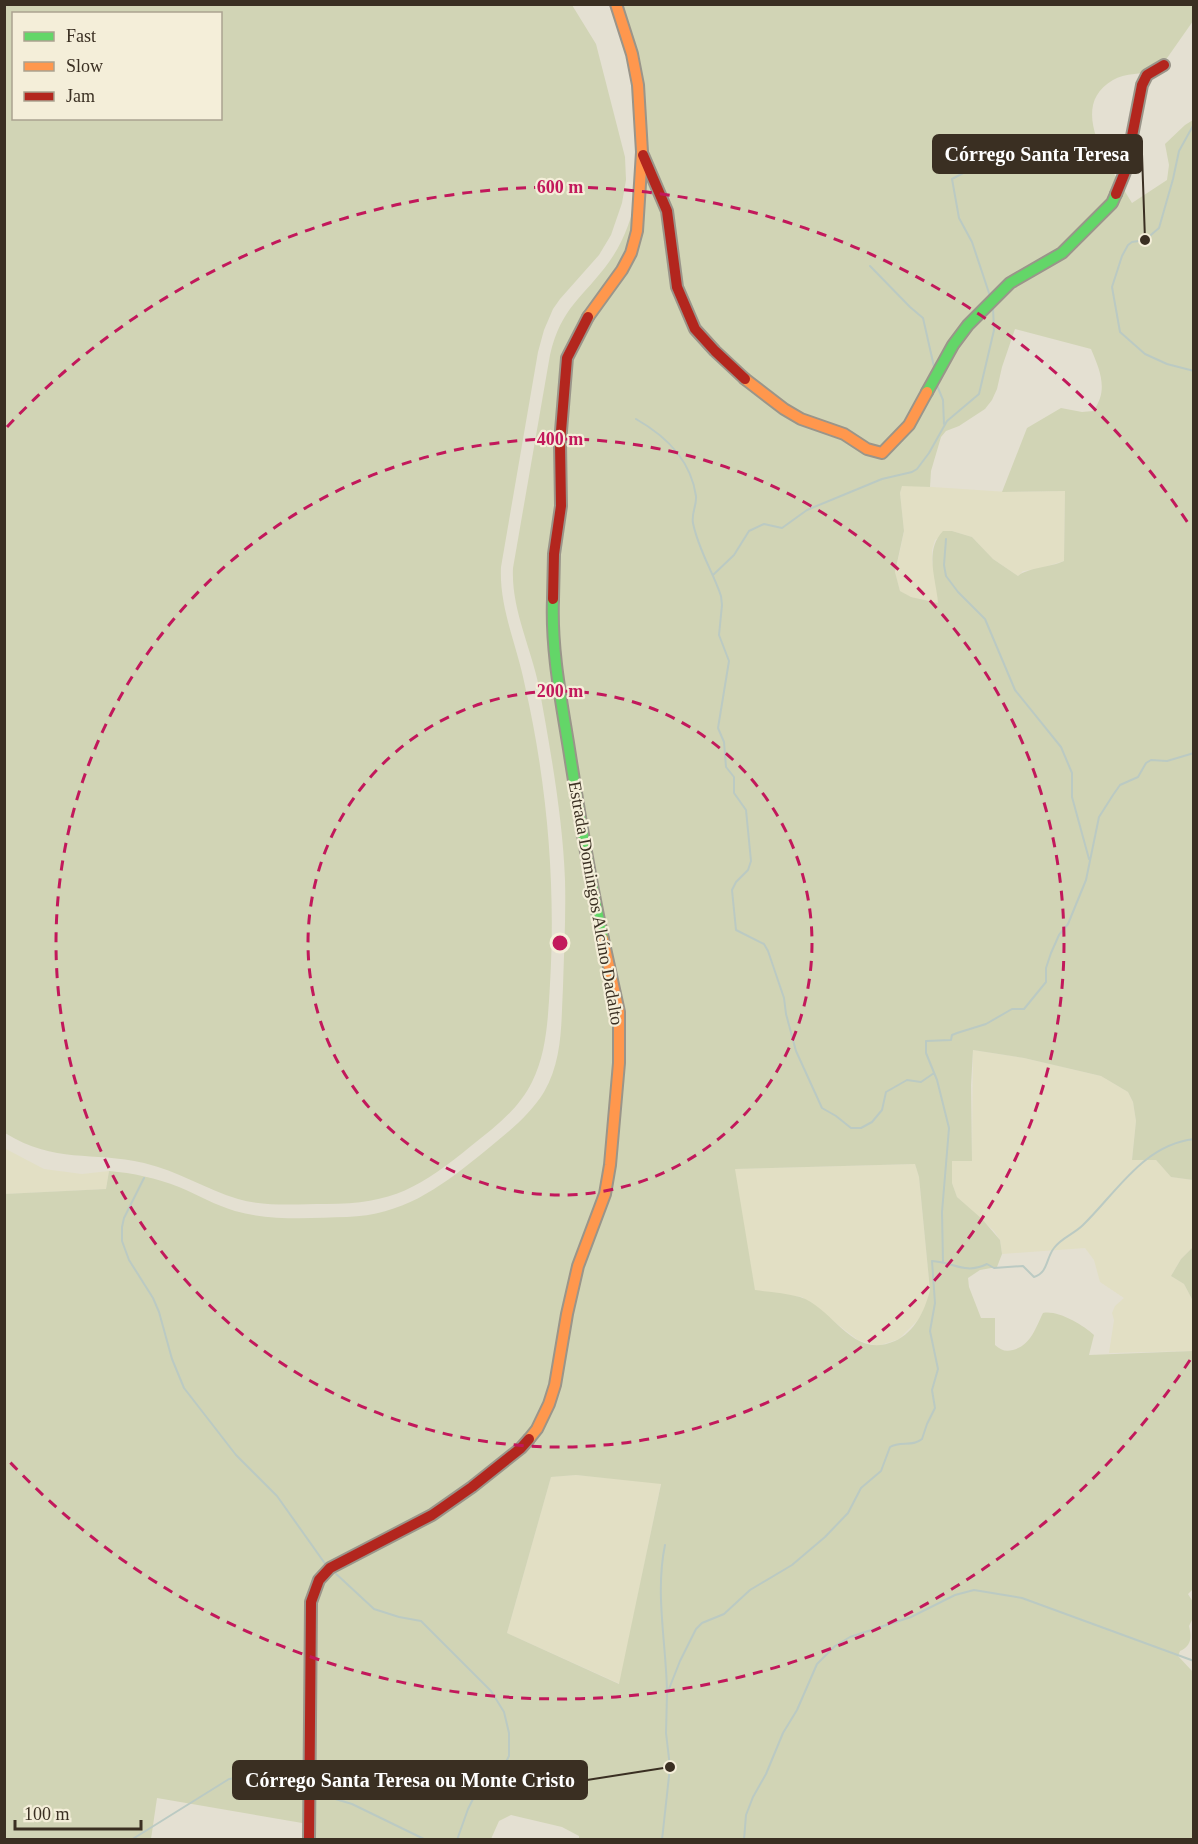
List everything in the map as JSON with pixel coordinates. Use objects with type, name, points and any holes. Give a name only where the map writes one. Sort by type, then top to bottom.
[{"type":"street","name":"Estrada Domingos Alcíno Dadalto","points":[[309,1839],[311,1602],[317,1581],[322,1573],[336,1564],[432,1515],[521,1448],[537,1429],[555,1385],[578,1266],[605,1194],[610,1165],[619,1063],[619,1012],[585,850],[556,668],[552,627],[554,554],[561,506],[560,443],[567,358],[583,324],[622,270],[631,253],[637,231],[642,152],[638,85],[632,54],[616,4]]},
{"type":"street","points":[[642,152],[666,211],[677,287],[695,329],[743,377],[784,410],[801,419],[844,434],[867,449],[882,453],[909,425],[953,345],[968,324],[982,313],[1010,283],[1062,253],[1112,203],[1125,172],[1142,85],[1147,75],[1164,65]]},
{"type":"shaded area","points":[[902,485],[1008,492],[1065,491],[1064,561],[1023,571],[1018,576],[993,559],[972,537],[952,531],[935,540],[932,550],[938,603],[910,597],[900,591],[895,573],[904,532],[900,493]]},
{"type":"shaded area","points":[[973,1050],[1024,1058],[1101,1076],[1128,1092],[1133,1102],[1136,1121],[1132,1160],[1156,1160],[1171,1177],[1193,1180],[1193,1247],[1181,1259],[1171,1276],[1184,1284],[1193,1301],[1193,1351],[1109,1353],[1114,1320],[1112,1313],[1115,1306],[1124,1298],[1100,1282],[1094,1260],[1085,1248],[1002,1254],[1000,1240],[994,1231],[957,1197],[952,1183],[952,1161],[972,1160]]},
{"type":"shaded area","points":[[4,1148],[44,1169],[82,1174],[109,1171],[106,1189],[5,1194]]},
{"type":"shaded area","points":[[915,1164],[919,1177],[930,1290],[926,1306],[918,1320],[899,1339],[878,1346],[858,1340],[802,1297],[755,1291],[734,1169]]},
{"type":"shaded area","points":[[576,1475],[661,1483],[620,1684],[507,1633],[551,1477]]},
{"type":"green space","points":[[4,5],[572,5],[596,44],[625,157],[626,180],[622,203],[611,235],[599,255],[560,299],[544,330],[538,352],[501,567],[503,597],[522,671],[539,759],[551,871],[552,946],[547,1022],[541,1059],[532,1082],[520,1101],[505,1117],[437,1172],[405,1190],[370,1201],[282,1204],[249,1202],[156,1166],[125,1160],[57,1153],[23,1143],[5,1133]]},
{"type":"green space","points":[[621,5],[1193,5],[1193,21],[1158,71],[1128,75],[1113,80],[1099,92],[1093,107],[1093,123],[1097,140],[1105,157],[1132,203],[1167,180],[1169,165],[1165,144],[1193,120],[1193,1180],[1171,1177],[1156,1160],[1132,1160],[1136,1121],[1133,1102],[1128,1092],[1101,1076],[1024,1058],[973,1050],[972,1161],[952,1161],[952,1183],[957,1197],[982,1219],[1000,1240],[1002,1254],[997,1267],[980,1270],[968,1278],[969,1287],[981,1318],[995,1318],[995,1345],[999,1348],[1010,1351],[1019,1348],[1032,1336],[1043,1313],[1049,1313],[1070,1319],[1094,1335],[1089,1355],[1193,1351],[1194,1588],[1188,1594],[1193,1602],[1193,1618],[1189,1626],[1190,1641],[1178,1656],[1193,1672],[1193,1839],[579,1840],[579,1836],[562,1827],[511,1815],[499,1821],[491,1839],[307,1840],[308,1824],[157,1798],[151,1839],[5,1839],[4,1194],[106,1189],[109,1171],[162,1181],[220,1206],[248,1214],[291,1218],[347,1217],[385,1211],[402,1206],[434,1189],[497,1142],[538,1101],[555,1067],[561,1027],[565,920],[564,857],[559,808],[539,687],[515,598],[513,568],[550,355],[555,339],[567,314],[614,254],[633,211],[637,193],[640,78]],"holes":[[[1015,329],[1091,349],[1100,373],[1101,396],[1093,411],[1082,412],[1061,408],[1027,428],[1002,492],[1065,491],[1064,561],[1027,571],[1018,576],[993,559],[972,537],[952,531],[943,531],[937,539],[933,556],[938,603],[911,597],[900,591],[895,572],[904,531],[900,493],[902,486],[930,487],[931,471],[941,437],[946,431],[959,426],[985,409],[992,400]],[[915,1164],[919,1177],[930,1290],[922,1313],[914,1326],[895,1341],[880,1345],[866,1344],[844,1330],[812,1303],[800,1297],[755,1290],[735,1169]],[[576,1475],[661,1484],[619,1684],[507,1633],[551,1477]]]},
{"type":"green space","points":[[1193,1247],[1193,1301],[1184,1284],[1171,1276],[1181,1259]]},
{"type":"waterway","points":[[1194,124],[1179,151],[1159,228],[1145,240],[1128,245],[1112,287],[1120,332],[1145,354],[1167,364],[1194,371]]},
{"type":"waterway","points":[[991,299],[972,242],[959,218],[952,179],[1032,138],[1078,165]]},
{"type":"waterway","points":[[870,266],[923,318],[935,371]]},
{"type":"waterway","points":[[713,575],[734,555],[749,531],[764,524],[782,528],[807,510],[882,479],[917,469],[947,421],[979,394],[994,330],[993,308]]},
{"type":"waterway","points":[[936,383],[943,400],[944,424]]},
{"type":"waterway","points":[[636,419],[667,442],[689,472],[696,496],[693,513],[695,533],[721,596],[719,635],[729,661],[718,728],[724,742],[726,767],[734,777],[734,793],[746,810],[751,861],[748,870],[736,882],[732,890],[736,930],[764,944],[768,951],[784,998],[796,1051],[822,1108],[851,1128],[861,1128],[872,1122],[882,1110],[886,1092],[907,1080],[921,1082],[934,1073]]},
{"type":"waterway","points":[[946,539],[944,565],[946,576],[958,592],[985,619],[1015,690],[1061,747],[1072,773],[1072,797],[1089,859]]},
{"type":"waterway","points":[[943,1262],[942,1212],[949,1128],[937,1080],[926,1053],[926,1041],[951,1040],[952,1035],[986,1024],[1012,1009],[1024,1009],[1046,982],[1046,968],[1051,953],[1059,935],[1068,924],[1086,880],[1099,817],[1113,795],[1120,785],[1138,777],[1146,763],[1151,760],[1167,761],[1194,753]]},
{"type":"waterway","points":[[662,1840],[670,1767],[666,1733],[667,1694],[696,1629],[702,1623],[724,1614],[750,1590],[792,1565],[825,1537],[848,1513],[861,1488],[881,1471],[890,1447],[915,1443],[922,1439],[935,1408],[932,1390],[938,1369],[930,1331],[935,1303],[932,1261],[965,1268],[987,1264],[994,1268],[1023,1266],[1034,1277],[1039,1275],[1057,1245],[1083,1225],[1145,1160],[1176,1143],[1194,1139]]},
{"type":"waterway","points":[[144,1178],[124,1218],[122,1241],[129,1260],[159,1312],[172,1359],[184,1388],[236,1455],[277,1496],[326,1565]]},
{"type":"waterway","points":[[665,1545],[661,1599],[667,1691]]},
{"type":"waterway","points":[[333,1571],[374,1609],[421,1621],[491,1691],[504,1712],[509,1733],[509,1756],[506,1762],[477,1791],[457,1840]]},
{"type":"waterway","points":[[744,1840],[746,1815],[753,1797],[766,1774],[783,1733],[797,1710],[817,1664],[835,1646],[850,1637],[911,1617],[955,1595],[974,1590],[1022,1598],[1194,1661]]},
{"type":"waterway","points":[[131,1840],[229,1779],[250,1776],[307,1790]]},
{"type":"waterway","points":[[312,1792],[352,1804],[426,1840]]},
{"type":"traffic: fast","points":[[927,392],[953,345],[968,325],[1010,283],[1062,253],[1112,203],[1116,194]]},
{"type":"traffic: fast","points":[[553,599],[555,656],[560,693],[584,844],[603,939]]},
{"type":"traffic: slow","points":[[588,317],[622,270],[631,253],[637,231],[642,152],[638,85],[632,54],[616,4]]},
{"type":"traffic: slow","points":[[745,379],[801,419],[844,434],[867,449],[882,453],[909,425],[927,392]]},
{"type":"traffic: slow","points":[[529,1439],[537,1429],[555,1385],[578,1266],[605,1194],[610,1165],[619,1063],[619,1012],[603,939]]},
{"type":"traffic: jam","points":[[1116,194],[1125,172],[1142,85],[1147,75],[1164,65]]},
{"type":"traffic: jam","points":[[643,155],[667,211],[677,287],[695,329],[745,379]]},
{"type":"traffic: jam","points":[[553,599],[554,554],[561,506],[560,443],[567,358],[588,317]]},
{"type":"traffic: jam","points":[[309,1840],[311,1602],[319,1580],[330,1568],[432,1515],[472,1487],[529,1439]]},
{"type":"place","name":"Córrego Santa Teresa","points":[[1145,240]]},
{"type":"place","name":"Córrego Santa Teresa ou Monte Cristo","points":[[670,1767]]}]
